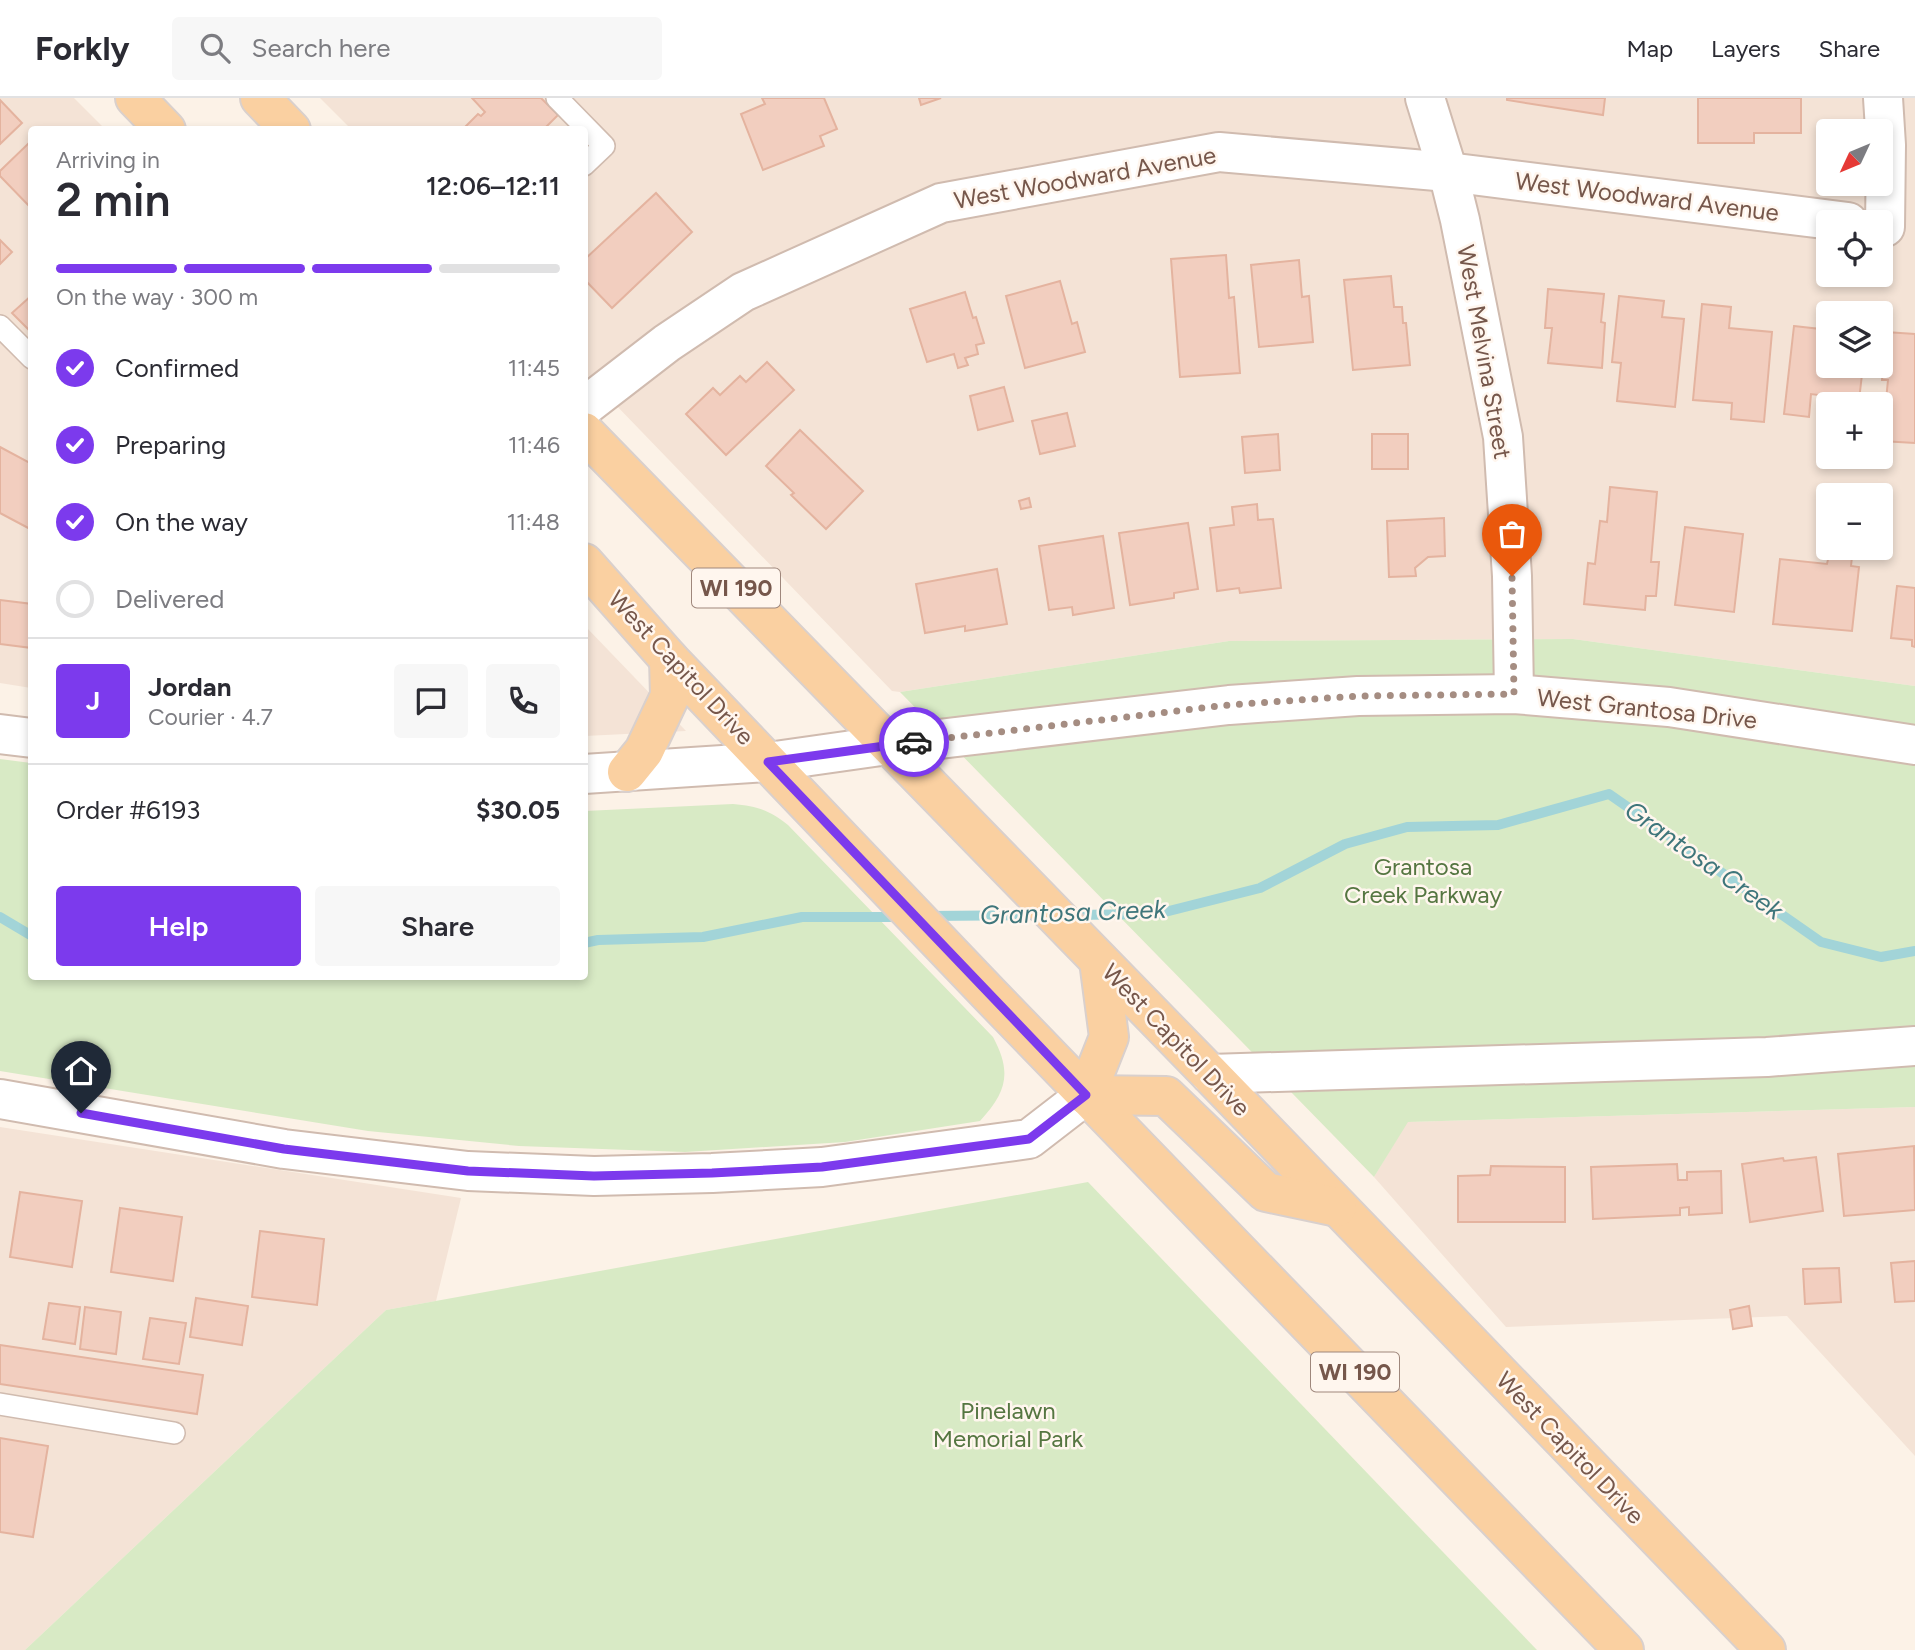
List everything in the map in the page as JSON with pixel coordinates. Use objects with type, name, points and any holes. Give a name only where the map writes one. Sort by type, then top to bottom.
[{"type":"main road","points":[[135,98],[162,126]]},
{"type":"main road","points":[[260,98],[287,126]]},
{"type":"main road","name":"West Capitol Drive","points":[[588,436],[1210,1074],[1766,1650]]},
{"type":"main road","name":"West Capitol Drive","points":[[588,568],[669,659],[990,995],[1624,1650]]},
{"type":"main road","points":[[627,772],[644,751],[670,696],[669,659]]},
{"type":"main road","points":[[1099,961],[1109,1037],[1086,1095],[1166,1096],[1266,1192],[1337,1207]]},
{"type":"street","name":"West Melvina Street","points":[[1425,98],[1463,233],[1503,437],[1512,576],[1514,694]]},
{"type":"street","points":[[1883,98],[1894,228]]},
{"type":"street","name":"West Woodward Avenue","points":[[588,404],[667,343],[743,292],[941,203],[1219,152],[1448,172],[1816,218]]},
{"type":"street","name":"West Grantosa Drive","points":[[588,774],[768,762],[888,744],[1228,705],[1358,696],[1514,694],[1669,707],[1915,746]]},
{"type":"street","points":[[0,734],[28,738]]},
{"type":"street","points":[[1210,1074],[1767,1057],[1915,1046]]},
{"type":"street","points":[[0,1099],[284,1149],[468,1171],[594,1176],[822,1167],[1029,1139],[1086,1095]]},
{"type":"lane","points":[[557,98],[584,126]]},
{"type":"lane","points":[[588,130],[604,146],[588,161]]},
{"type":"lane","points":[[0,326],[28,354]]},
{"type":"lane","points":[[0,1404],[174,1433]]},
{"type":"shaded area","points":[[0,98],[74,98],[102,126],[28,126],[28,688],[0,683]]},
{"type":"shaded area","points":[[320,98],[1915,98],[1915,686],[1573,639],[1229,641],[900,692],[892,691],[588,376],[588,126],[348,126]]},
{"type":"shaded area","points":[[588,629],[686,731],[588,736]]},
{"type":"shaded area","points":[[1915,1107],[1915,1456],[1787,1316],[1506,1327],[1374,1177],[1407,1122]]},
{"type":"shaded area","points":[[0,1127],[461,1198],[436,1301],[386,1310],[25,1650],[0,1650]]},
{"type":"green space","name":"Grantosa Creek Parkway","points":[[1573,639],[1915,686],[1915,1107],[1408,1122],[1374,1177],[900,692],[1229,641]]},
{"type":"green space","points":[[0,759],[28,763],[28,980],[588,980],[588,811],[733,804],[769,812],[788,825],[993,1037],[1003,1061],[1004,1081],[996,1101],[980,1121],[845,1142],[685,1152],[519,1146],[368,1131],[0,1071]]},
{"type":"green space","name":"Pinelawn Memorial Park","points":[[1088,1182],[1537,1650],[25,1650],[386,1310]]},
{"type":"building","points":[[472,98],[541,98],[558,115],[547,126],[466,126],[478,114],[481,116],[485,112]]},
{"type":"building","points":[[762,98],[824,98],[837,129],[820,136],[824,146],[763,170],[741,114],[765,104]]},
{"type":"building","points":[[919,98],[941,98],[921,105]]},
{"type":"building","points":[[1507,98],[1605,98],[1603,115]]},
{"type":"building","points":[[1698,98],[1801,98],[1801,133],[1754,133],[1754,143],[1698,143]]},
{"type":"building","points":[[0,100],[22,123],[0,144]]},
{"type":"building","points":[[28,144],[28,205],[0,176],[0,171]]},
{"type":"building","points":[[656,193],[692,232],[612,308],[588,283],[588,256]]},
{"type":"building","points":[[0,240],[12,252],[0,264]]},
{"type":"building","points":[[1226,255],[1229,298],[1234,297],[1240,373],[1180,377],[1171,259]]},
{"type":"building","points":[[1299,260],[1302,297],[1309,296],[1313,342],[1259,347],[1251,265]]},
{"type":"building","points":[[1391,276],[1394,307],[1402,307],[1403,323],[1406,323],[1410,365],[1353,370],[1344,280]]},
{"type":"building","points":[[1060,281],[1072,324],[1077,322],[1085,352],[1025,368],[1006,296]]},
{"type":"building","points":[[1548,289],[1604,294],[1601,322],[1605,323],[1602,368],[1548,363],[1552,328],[1545,328]]},
{"type":"building","points":[[965,292],[984,343],[976,345],[978,354],[965,358],[968,365],[958,368],[954,354],[927,362],[910,309]]},
{"type":"building","points":[[1619,296],[1664,301],[1662,317],[1684,319],[1675,407],[1617,401],[1621,363],[1612,362]]},
{"type":"building","points":[[28,299],[28,329],[12,313]]},
{"type":"building","points":[[1702,304],[1731,307],[1729,328],[1772,332],[1764,422],[1731,419],[1732,403],[1693,400]]},
{"type":"building","points":[[1794,326],[1816,329],[1816,378],[1862,378],[1860,392],[1816,392],[1816,395],[1811,394],[1809,417],[1784,414]]},
{"type":"building","points":[[1893,332],[1915,334],[1915,443],[1893,442],[1893,392],[1887,392],[1888,380],[1882,380],[1893,378]]},
{"type":"building","points":[[767,362],[794,390],[726,455],[686,414],[713,388],[720,395],[740,376],[746,382]]},
{"type":"building","points":[[1004,387],[1013,421],[978,430],[970,396]]},
{"type":"building","points":[[1067,413],[1075,446],[1040,454],[1032,421]]},
{"type":"building","points":[[800,430],[863,491],[826,529],[766,466]]},
{"type":"building","points":[[1278,434],[1280,470],[1245,473],[1242,437]]},
{"type":"building","points":[[1372,434],[1408,434],[1408,469],[1372,469]]},
{"type":"building","points":[[0,447],[28,462],[28,528],[0,513]]},
{"type":"building","points":[[1610,487],[1657,492],[1651,562],[1659,562],[1656,596],[1646,596],[1645,610],[1584,604],[1588,563],[1595,564],[1600,521],[1607,522]]},
{"type":"building","points":[[1029,498],[1031,507],[1021,509],[1019,501]]},
{"type":"building","points":[[1257,504],[1258,520],[1273,519],[1281,588],[1240,593],[1239,588],[1217,591],[1210,528],[1234,525],[1232,507]]},
{"type":"building","points":[[1444,518],[1445,556],[1428,557],[1415,568],[1416,576],[1389,577],[1387,521]]},
{"type":"building","points":[[1188,523],[1198,589],[1174,593],[1174,598],[1130,605],[1119,533]]},
{"type":"building","points":[[1685,527],[1743,534],[1734,612],[1675,605]]},
{"type":"building","points":[[1103,536],[1114,608],[1073,615],[1072,607],[1049,610],[1039,546]]},
{"type":"building","points":[[1780,559],[1827,564],[1828,560],[1852,560],[1851,566],[1859,567],[1852,631],[1773,624]]},
{"type":"building","points":[[997,569],[1007,624],[965,631],[965,626],[925,633],[916,584]]},
{"type":"building","points":[[1897,586],[1915,588],[1915,647],[1912,646],[1912,640],[1891,638]]},
{"type":"building","points":[[0,600],[28,604],[28,648],[0,644]]},
{"type":"building","points":[[1914,1146],[1915,1210],[1844,1216],[1838,1154]]},
{"type":"building","points":[[1816,1157],[1823,1211],[1750,1222],[1742,1164],[1783,1158],[1784,1161]]},
{"type":"building","points":[[1677,1164],[1678,1180],[1687,1180],[1687,1172],[1721,1171],[1722,1213],[1689,1215],[1689,1207],[1680,1208],[1680,1215],[1593,1219],[1591,1167]]},
{"type":"building","points":[[1491,1166],[1565,1167],[1565,1222],[1458,1222],[1458,1176],[1490,1175]]},
{"type":"building","points":[[20,1192],[82,1201],[72,1267],[10,1257]]},
{"type":"building","points":[[120,1208],[182,1217],[173,1281],[111,1272]]},
{"type":"building","points":[[260,1231],[324,1239],[317,1305],[252,1297]]},
{"type":"building","points":[[1915,1261],[1915,1301],[1895,1302],[1891,1263]]},
{"type":"building","points":[[1839,1268],[1841,1302],[1805,1304],[1803,1269]]},
{"type":"building","points":[[196,1298],[248,1306],[242,1345],[190,1337]]},
{"type":"building","points":[[49,1303],[80,1307],[75,1344],[43,1339]]},
{"type":"building","points":[[1749,1306],[1752,1326],[1733,1329],[1730,1310]]},
{"type":"building","points":[[85,1307],[121,1312],[116,1354],[80,1349]]},
{"type":"building","points":[[150,1318],[186,1323],[179,1364],[143,1359]]},
{"type":"building","points":[[0,1345],[203,1375],[197,1414],[0,1384]]},
{"type":"building","points":[[0,1438],[48,1446],[33,1537],[0,1532]]},
{"type":"waterway","name":"Grantosa Creek","points":[[1068,915],[1157,914],[1260,888],[1345,844],[1407,827],[1498,825],[1609,794],[1821,942],[1881,957],[1915,951]]},
{"type":"waterway","name":"Grantosa Creek","points":[[928,916],[1041,915]]},
{"type":"waterway","name":"Grantosa Creek","points":[[0,917],[28,934]]},
{"type":"waterway","name":"Grantosa Creek","points":[[588,942],[703,937],[802,917],[901,917]]},
{"type":"way so far","points":[[914,742],[1228,705],[1358,696],[1514,694],[1512,576]]},
{"type":"route","points":[[81,1113],[284,1149],[468,1171],[594,1176],[822,1167],[1029,1139],[1086,1095],[768,762],[914,742]]}]
